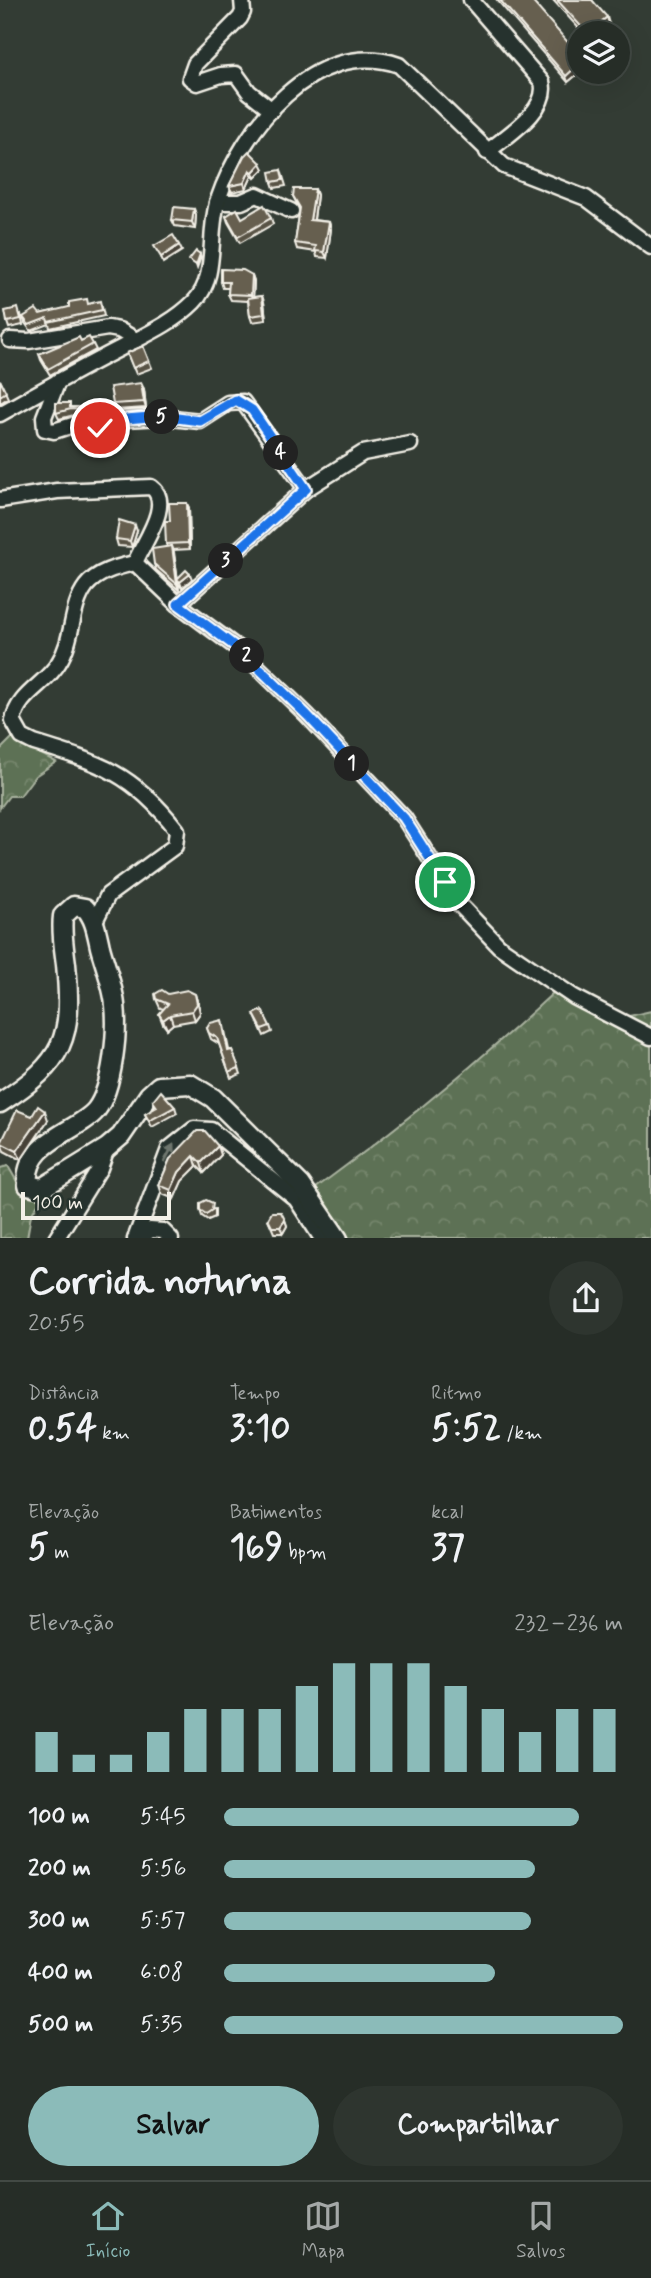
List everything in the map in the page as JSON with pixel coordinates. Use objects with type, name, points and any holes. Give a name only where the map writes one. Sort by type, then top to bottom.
[{"type":"main road","points":[[0,1103],[39,1075],[66,1035],[69,1001],[63,916],[68,908],[79,905],[90,913],[94,923],[116,1005],[114,1048],[98,1108],[44,1146],[26,1177],[28,1185],[42,1188],[107,1149],[121,1136],[159,1086],[190,1083],[213,1098],[293,1176],[338,1238]]},
{"type":"street","points":[[242,0],[243,12],[240,18],[195,64],[190,78],[197,83],[221,75],[236,74],[248,92],[272,110]]},
{"type":"street","points":[[471,0],[542,82],[544,89],[540,104],[487,152]]},
{"type":"street","points":[[0,414],[136,340],[195,301],[206,284],[217,202],[234,161],[272,110],[292,89],[324,70],[351,59],[378,57],[399,65],[437,98],[487,152],[525,176],[586,198],[651,247]]},
{"type":"street","points":[[217,202],[241,202],[257,195],[291,211]]},
{"type":"street","points":[[10,340],[29,341],[108,328],[136,340]]},
{"type":"street","points":[[58,382],[44,417],[44,429],[54,431],[73,425],[100,428],[126,419],[162,416],[200,421],[228,403],[243,402],[306,489]]},
{"type":"street","points":[[178,604],[306,489],[363,453],[410,444]]},
{"type":"street","points":[[0,500],[57,491],[141,485],[150,487],[159,499],[158,512],[135,563],[103,573],[85,587],[65,652],[57,667],[22,700],[15,710],[13,721],[22,737],[34,743],[115,771],[153,801],[177,831],[175,846],[108,895],[94,923]]},
{"type":"street","points":[[135,563],[178,604],[224,636],[268,677],[404,818],[459,904],[499,946],[575,998],[651,1037]]},
{"type":"street","points":[[56,1022],[62,1042]]},
{"type":"street","points":[[135,1238],[169,1149],[194,1129],[211,1130],[296,1199],[321,1238]]},
{"type":"street","points":[[56,1238],[100,1168],[107,1149]]},
{"type":"street","points":[[141,1238],[150,1230],[163,1231],[171,1238]]},
{"type":"green space","points":[[12,738],[56,762],[35,776],[20,796],[9,796],[0,808],[0,750]]},
{"type":"green space","points":[[554,992],[603,1022],[651,1011],[651,1238],[349,1238],[316,1188],[438,1094]]},
{"type":"green space","points":[[8,1166],[23,1192],[38,1195],[39,1202],[31,1215],[27,1238],[0,1238],[0,1168]]},
{"type":"building","points":[[500,0],[531,0],[567,41],[566,76]]},
{"type":"building","points":[[557,0],[592,0],[607,17],[602,21],[576,21]]},
{"type":"building","points":[[249,151],[261,163],[253,172],[250,170],[244,183],[229,186],[244,156]]},
{"type":"building","points":[[281,170],[283,180],[272,182],[270,172]]},
{"type":"building","points":[[294,189],[315,189],[310,220],[329,222],[324,252],[315,251],[316,246],[295,243],[300,208],[293,196]]},
{"type":"building","points":[[264,205],[271,218],[238,237],[226,216],[237,209],[242,218]]},
{"type":"building","points":[[174,207],[194,209],[192,222],[172,220]]},
{"type":"building","points":[[173,235],[179,245],[161,257],[154,246]]},
{"type":"building","points":[[196,251],[200,254],[196,265],[189,260]]},
{"type":"building","points":[[221,269],[243,270],[252,275],[251,295],[228,294],[229,282],[221,282]]},
{"type":"building","points":[[262,296],[264,314],[250,316],[248,298]]},
{"type":"building","points":[[87,299],[88,304],[100,301],[102,310],[48,322],[47,318],[29,325],[23,317],[36,309],[40,314],[69,307],[69,302]]},
{"type":"building","points":[[18,308],[21,319],[7,322],[5,311]]},
{"type":"building","points":[[79,337],[81,341],[89,337],[93,344],[48,369],[39,354]]},
{"type":"building","points":[[143,346],[149,361],[133,368],[127,353]]},
{"type":"building","points":[[0,380],[6,392],[0,396]]},
{"type":"building","points":[[141,383],[144,402],[113,404],[110,387]]},
{"type":"building","points":[[56,403],[70,403],[70,407],[103,408],[97,412],[71,409],[56,413]]},
{"type":"building","points":[[169,503],[187,503],[188,543],[166,544],[165,521],[170,521]]},
{"type":"building","points":[[119,520],[135,525],[130,541],[116,539]]},
{"type":"building","points":[[172,546],[177,584],[154,564],[152,549]]},
{"type":"building","points":[[186,570],[190,574],[180,582],[177,579]]},
{"type":"building","points":[[162,990],[168,994],[187,990],[195,994],[197,1004],[192,1011],[170,1015],[163,1020],[159,1014],[168,1004],[156,999],[155,994]]},
{"type":"building","points":[[262,1010],[270,1026],[262,1029],[254,1014]]},
{"type":"building","points":[[222,1020],[228,1051],[232,1050],[239,1068],[229,1072],[217,1038],[209,1033],[207,1028],[210,1023]]},
{"type":"building","points":[[161,1091],[175,1107],[149,1121],[145,1114],[157,1107],[153,1101]]},
{"type":"building","points":[[38,1106],[45,1111],[17,1151],[1,1143],[17,1110],[32,1116]]},
{"type":"building","points":[[197,1131],[205,1131],[218,1146],[201,1163],[194,1156],[179,1172],[171,1190],[159,1185],[170,1159]]},
{"type":"building","points":[[206,1200],[213,1203],[212,1210],[206,1214],[200,1210],[200,1203]]},
{"type":"building","points":[[272,1212],[281,1212],[285,1220],[280,1227],[272,1227],[268,1219]]},
{"type":"route","points":[[100,428],[126,419],[162,416],[200,421],[236,400],[252,410],[306,489],[178,604],[224,636],[307,715],[404,818],[445,882]]}]
